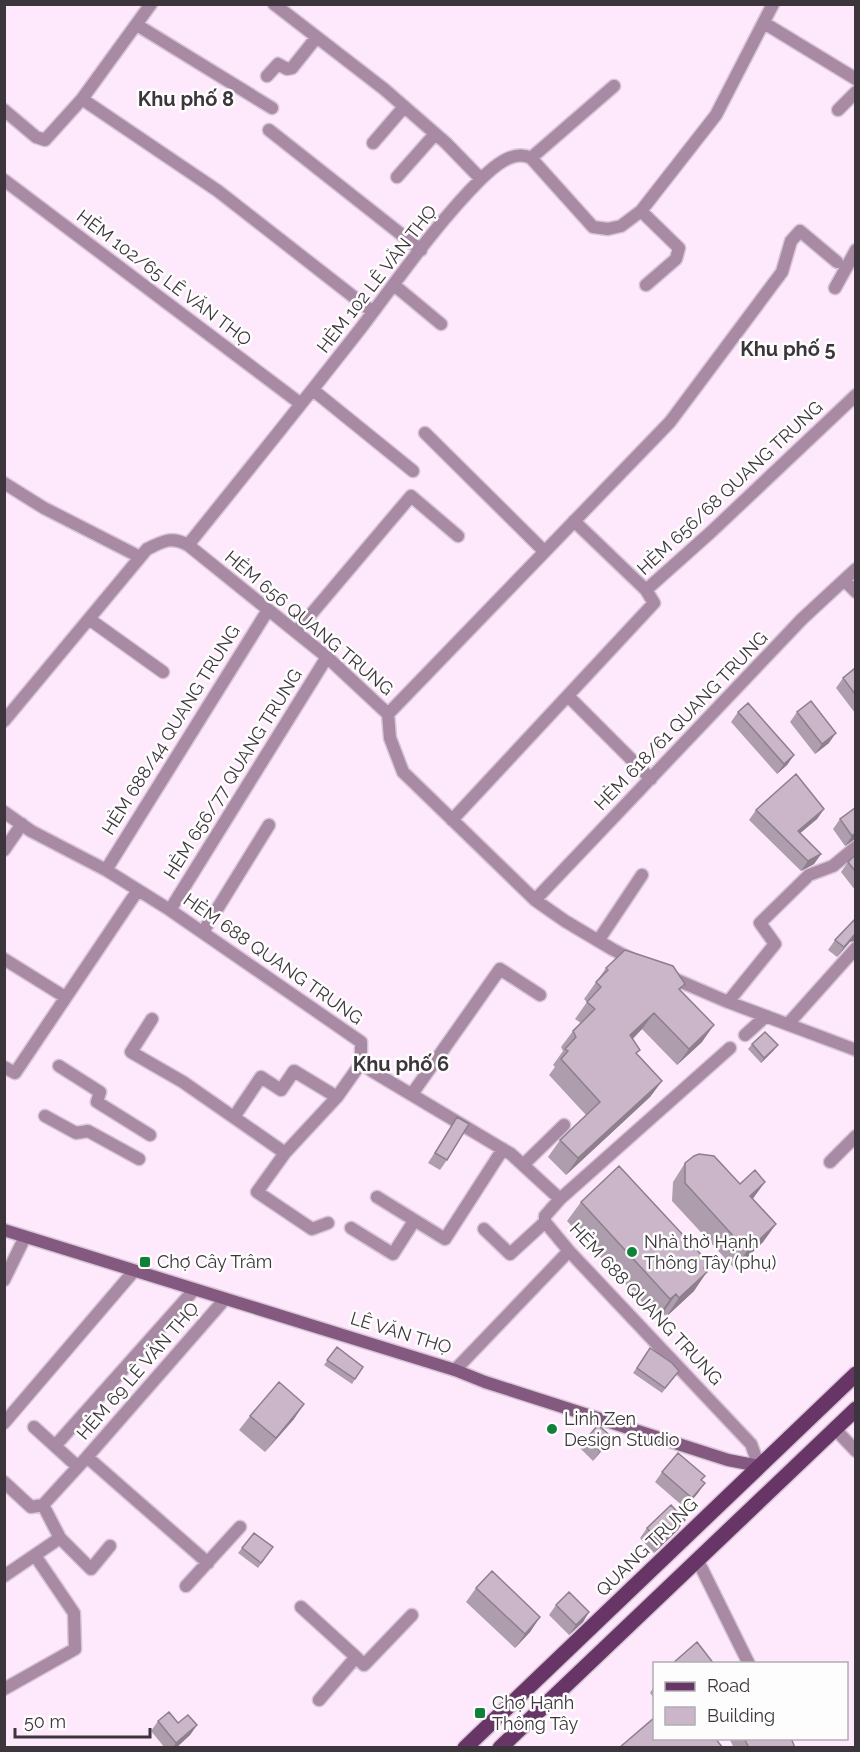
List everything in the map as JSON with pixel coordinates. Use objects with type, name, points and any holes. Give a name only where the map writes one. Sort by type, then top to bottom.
[{"type":"main road","name":"LÊ VĂN THỌ","points":[[4,1230],[455,1370],[485,1382],[728,1460],[759,1466],[784,1476]]},
{"type":"main road","name":"QUANG TRUNG","points":[[465,1748],[855,1374]]},
{"type":"main road","points":[[500,1748],[855,1409]]},
{"type":"street","points":[[4,110],[36,137],[45,140],[82,99],[151,4]]},
{"type":"street","points":[[614,86],[531,158],[593,227],[608,229],[621,226],[641,211],[716,115],[773,4]]},
{"type":"street","points":[[283,7],[316,38],[404,107],[481,178]]},
{"type":"street","points":[[764,23],[855,79]]},
{"type":"street","points":[[137,25],[272,108]]},
{"type":"street","points":[[267,76],[278,63],[288,69],[292,68],[316,38]]},
{"type":"street","points":[[838,110],[855,92]]},
{"type":"street","points":[[82,99],[218,191],[373,312]]},
{"type":"street","points":[[373,143],[404,107]]},
{"type":"street","points":[[269,130],[421,250]]},
{"type":"street","points":[[397,177],[435,134]]},
{"type":"street","name":"HẺM 102 LÊ VĂN THỌ","points":[[188,545],[313,390],[421,250],[481,178],[511,157],[524,154],[531,158]]},
{"type":"street","name":"HẺM 102/65 LÊ VĂN THỌ","points":[[4,180],[301,404]]},
{"type":"street","points":[[641,211],[679,248],[676,259],[646,285]]},
{"type":"street","points":[[388,714],[670,422],[783,272],[791,241],[800,231],[837,262]]},
{"type":"street","points":[[835,288],[855,250]]},
{"type":"street","points":[[394,285],[441,324]]},
{"type":"street","points":[[313,390],[413,471]]},
{"type":"street","name":"HẺM 656/68 QUANG TRUNG","points":[[452,820],[654,603],[646,590],[711,532],[855,395]]},
{"type":"street","points":[[424,433],[544,551]]},
{"type":"street","points":[[4,483],[54,513],[140,557]]},
{"type":"street","points":[[296,632],[411,496],[458,536]]},
{"type":"street","points":[[574,521],[646,590]]},
{"type":"street","points":[[4,721],[147,549],[164,541],[177,539],[188,545]]},
{"type":"street","name":"HẺM 656 QUANG TRUNG","points":[[188,545],[327,657],[388,714],[390,738],[403,772],[535,900],[598,941],[642,964]]},
{"type":"street","name":"HẺM 618/61 QUANG TRUNG","points":[[535,900],[802,619],[845,581],[855,569]]},
{"type":"street","points":[[845,581],[855,592]]},
{"type":"street","name":"HẺM 688/44 QUANG TRUNG","points":[[106,870],[268,610]]},
{"type":"street","points":[[89,619],[164,672]]},
{"type":"street","name":"HẺM 656/77 QUANG TRUNG","points":[[170,910],[327,657]]},
{"type":"street","points":[[568,696],[651,779]]},
{"type":"street","name":"HẺM 688 QUANG TRUNG","points":[[4,812],[21,824],[106,870],[170,910],[361,1042],[361,1063]]},
{"type":"street","points":[[4,850],[21,824]]},
{"type":"street","points":[[204,932],[269,825]]},
{"type":"street","points":[[728,1002],[775,944],[760,923],[809,875],[833,866],[855,846]]},
{"type":"street","points":[[598,941],[642,875]]},
{"type":"street","points":[[4,1067],[15,1073],[138,890]]},
{"type":"street","points":[[788,1024],[855,948]]},
{"type":"street","points":[[4,959],[65,997]]},
{"type":"street","points":[[412,1094],[500,969],[540,995]]},
{"type":"street","points":[[661,973],[728,1002],[855,1050]]},
{"type":"street","points":[[745,1035],[766,1016]]},
{"type":"street","points":[[152,1019],[131,1052],[183,1082],[285,1153]]},
{"type":"street","name":"HẺM 688 QUANG TRUNG","points":[[730,1048],[560,1199],[545,1216],[545,1222],[569,1251],[752,1444],[759,1466]]},
{"type":"street","points":[[328,1223],[312,1229],[258,1192],[285,1153],[337,1097],[361,1063],[503,1149],[560,1199]]},
{"type":"street","points":[[59,1066],[100,1092],[97,1102],[150,1135]]},
{"type":"street","points":[[234,1117],[261,1077],[281,1090],[294,1071],[337,1097]]},
{"type":"street","points":[[45,1116],[76,1133],[88,1131],[139,1159]]},
{"type":"street","points":[[523,1165],[564,1125]]},
{"type":"street","points":[[830,1162],[855,1137]]},
{"type":"street","points":[[377,1197],[445,1239],[503,1149]]},
{"type":"street","points":[[351,1228],[393,1254],[414,1221]]},
{"type":"street","points":[[484,1229],[510,1254],[545,1222]]},
{"type":"street","points":[[4,1280],[25,1237]]},
{"type":"street","points":[[455,1370],[569,1251]]},
{"type":"street","points":[[4,1423],[134,1271]]},
{"type":"street","name":"HẺM 69 LÊ VĂN THỌ","points":[[55,1446],[194,1290]]},
{"type":"street","name":"HẺM 69 LÊ VĂN THỌ","points":[[42,1505],[225,1299]]},
{"type":"street","name":"HẺM 69 LÊ VĂN THỌ","points":[[34,1427],[78,1467]]},
{"type":"street","points":[[834,1428],[855,1450]]},
{"type":"street","points":[[87,1457],[208,1563]]},
{"type":"street","points":[[4,1482],[31,1507],[42,1505],[60,1538],[91,1569],[110,1546]]},
{"type":"street","points":[[186,1586],[240,1527]]},
{"type":"street","points":[[4,1576],[36,1557],[60,1538]]},
{"type":"street","points":[[4,1689],[75,1649],[74,1613],[36,1557]]},
{"type":"street","points":[[697,1559],[748,1662]]},
{"type":"street","points":[[301,1607],[364,1665],[412,1615]]},
{"type":"street","points":[[319,1700],[356,1657]]},
{"type":"building","points":[[854,669],[855,671],[855,694],[843,678]]},
{"type":"building","points":[[811,701],[836,733],[822,744],[797,712]]},
{"type":"building","points":[[748,703],[794,755],[784,764],[738,712]]},
{"type":"building","points":[[796,774],[824,809],[798,831],[821,854],[808,861],[756,810]]},
{"type":"building","points":[[855,808],[855,833],[852,836],[840,819]]},
{"type":"building","points":[[855,855],[855,871],[848,862]]},
{"type":"building","points":[[854,920],[855,934],[844,947],[835,940]]},
{"type":"building","points":[[625,950],[673,966],[685,984],[679,989],[714,1025],[689,1049],[654,1013],[630,1035],[640,1050],[636,1053],[662,1081],[578,1158],[560,1140],[600,1102],[561,1059],[568,1051],[565,1049],[576,1037],[573,1031],[595,1009],[587,1002],[601,987],[596,982],[608,970],[606,968]]},
{"type":"building","points":[[765,1032],[778,1045],[764,1058],[752,1044]]},
{"type":"building","points":[[457,1117],[469,1124],[447,1160],[435,1153]]},
{"type":"building","points":[[699,1154],[714,1156],[740,1184],[755,1170],[765,1182],[750,1196],[776,1224],[747,1251],[685,1183],[685,1163]]},
{"type":"building","points":[[619,1166],[709,1263],[704,1268],[707,1272],[679,1298],[676,1294],[670,1299],[581,1202]]},
{"type":"building","points":[[337,1347],[363,1367],[355,1379],[327,1360]]},
{"type":"building","points":[[650,1348],[672,1363],[679,1371],[665,1388],[637,1368]]},
{"type":"building","points":[[279,1382],[304,1404],[276,1438],[250,1416]]},
{"type":"building","points":[[598,1425],[612,1437],[600,1451],[587,1438]]},
{"type":"building","points":[[678,1453],[705,1476],[701,1480],[705,1483],[692,1498],[662,1472]]},
{"type":"building","points":[[671,1505],[685,1520],[661,1544],[647,1528]]},
{"type":"building","points":[[254,1533],[273,1547],[261,1563],[242,1548]]},
{"type":"building","points":[[492,1571],[540,1617],[525,1634],[476,1588]]},
{"type":"building","points":[[569,1592],[589,1612],[576,1625],[556,1605]]},
{"type":"building","points":[[697,1642],[712,1662],[674,1662]]},
{"type":"building","points":[[169,1712],[178,1723],[188,1715],[197,1725],[176,1743],[158,1721]]},
{"type":"building","points":[[653,1719],[653,1740],[717,1740],[723,1748],[619,1748]]},
{"type":"building","points":[[745,1740],[792,1740],[795,1748],[749,1748]]},
{"type":"place","name":"Nhà thờ Hạnh Thông Tây (phụ)","points":[[632,1252]]},
{"type":"place","name":"Chợ Cây Trâm","points":[[145,1262]]},
{"type":"place","name":"Linh Zen Design Studio","points":[[552,1429]]},
{"type":"place","name":"Chợ Hạnh Thông Tây","points":[[480,1713]]},
{"type":"district","name":"Khu phố 8","points":[[186,99]]},
{"type":"district","name":"Khu phố 5","points":[[788,349]]},
{"type":"district","name":"Khu phố 6","points":[[401,1064]]}]
